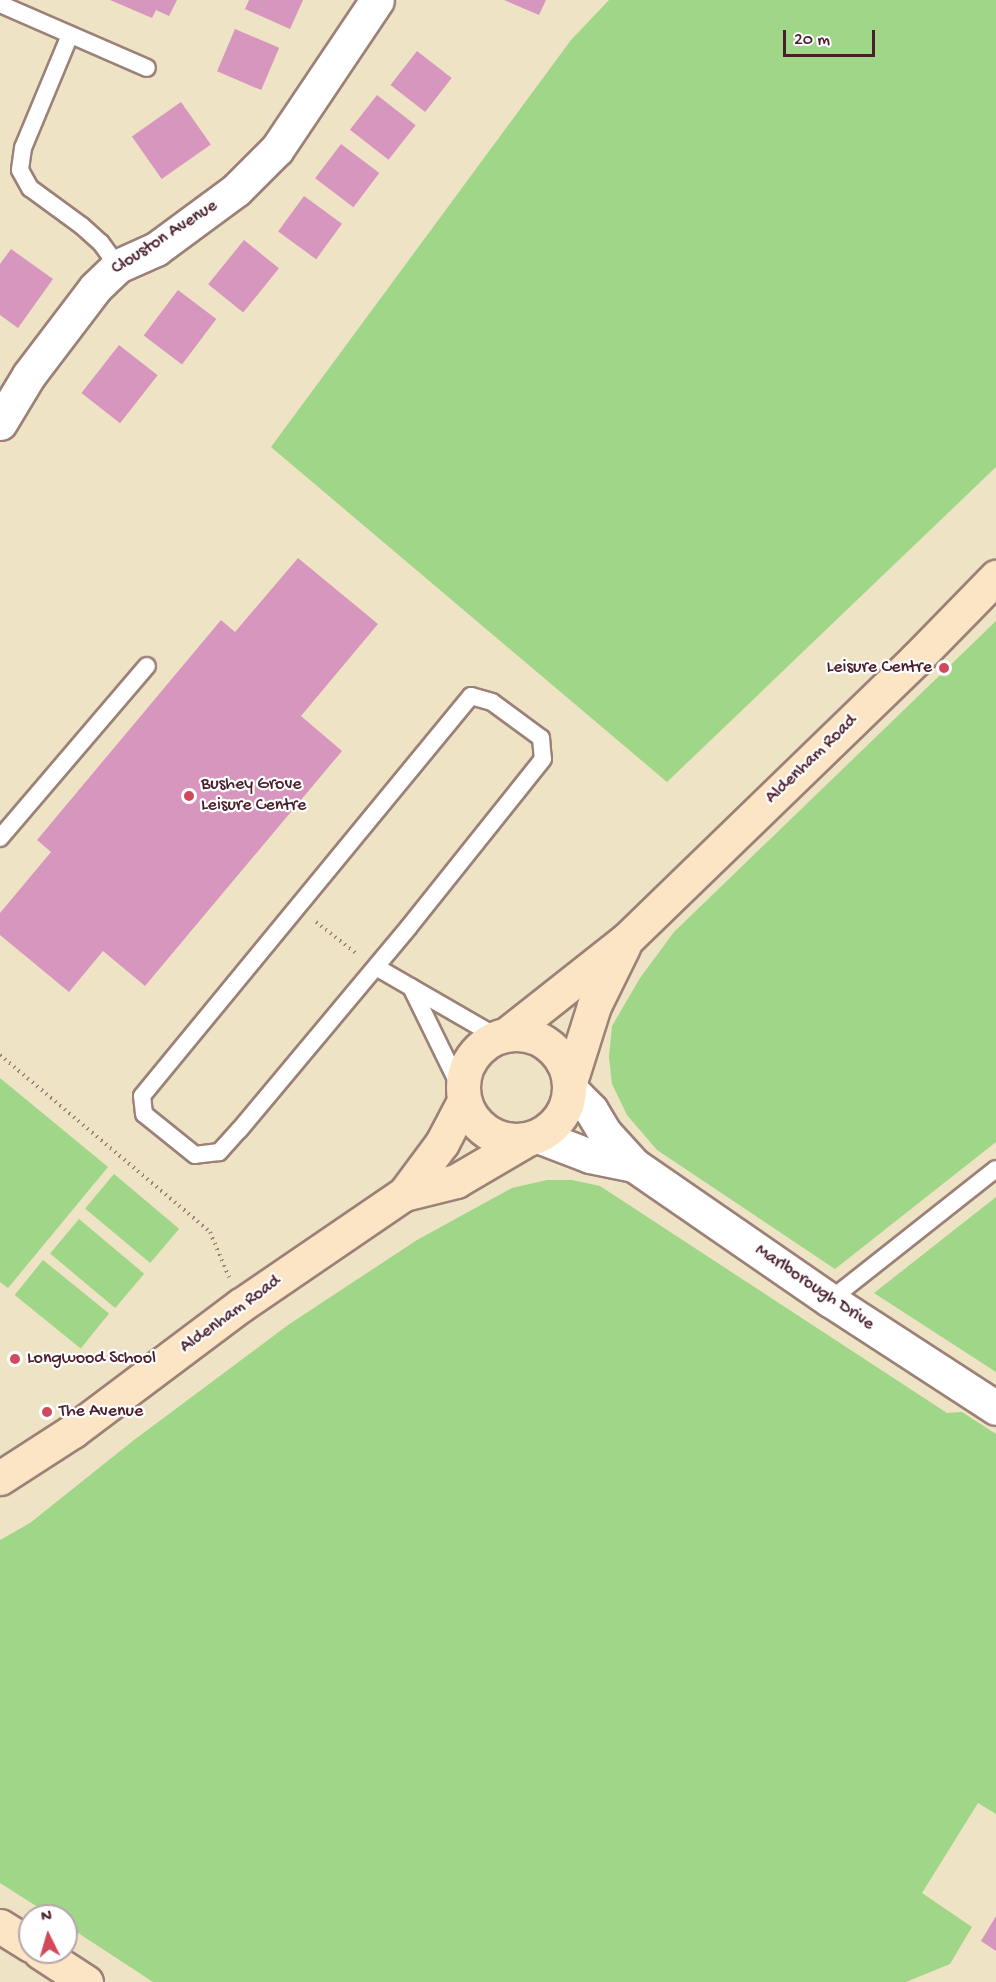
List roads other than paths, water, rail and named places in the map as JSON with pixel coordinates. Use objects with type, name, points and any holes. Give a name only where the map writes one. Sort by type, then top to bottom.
[{"type":"main road","name":"Aldenham Road","points":[[502,1036],[626,940],[916,659],[996,577]]},
{"type":"main road","name":"Aldenham Road","points":[[570,1086],[594,1006],[626,940]]},
{"type":"main road","points":[[526,1035],[545,1042],[560,1057],[570,1086],[561,1117],[533,1138],[499,1138],[483,1130],[471,1118],[463,1096],[465,1071],[472,1056],[483,1045],[502,1036],[526,1035]]},
{"type":"main road","name":"Aldenham Road","points":[[0,1478],[74,1431],[241,1305],[404,1194],[442,1143],[463,1096]]},
{"type":"main road","name":"Aldenham Road","points":[[404,1194],[456,1181],[533,1138]]},
{"type":"main road","points":[[0,1926],[18,1937]]},
{"type":"main road","points":[[58,1964],[86,1982]]},
{"type":"street","name":"Clouston Avenue","points":[[0,423],[29,375],[88,297],[118,266],[156,249],[227,197],[277,149],[377,0]]},
{"type":"street","name":"Marlborough Drive","points":[[570,1086],[591,1110],[605,1133],[634,1165],[830,1300],[996,1407]]},
{"type":"street","name":"Marlborough Drive","points":[[533,1138],[590,1156],[634,1165]]},
{"type":"lane","points":[[0,4],[147,68]]},
{"type":"lane","points":[[70,35],[23,148],[20,170],[30,188],[82,226],[101,243],[118,266]]},
{"type":"lane","points":[[0,838],[147,666]]},
{"type":"lane","points":[[471,696],[492,702],[541,738],[543,759],[376,967],[219,1152],[195,1155],[144,1114],[142,1096],[429,744],[471,696]]},
{"type":"lane","points":[[376,967],[502,1036]]},
{"type":"lane","points":[[411,986],[463,1096]]},
{"type":"lane","points":[[830,1300],[996,1169]]},
{"type":"place","name":"Leisure Centre","points":[[944,668]]},
{"type":"place","name":"Bushey Grove Leisure Centre","points":[[189,796]]},
{"type":"place","name":"Longwood School","points":[[15,1359]]},
{"type":"place","name":"The Avenue","points":[[47,1412]]}]
